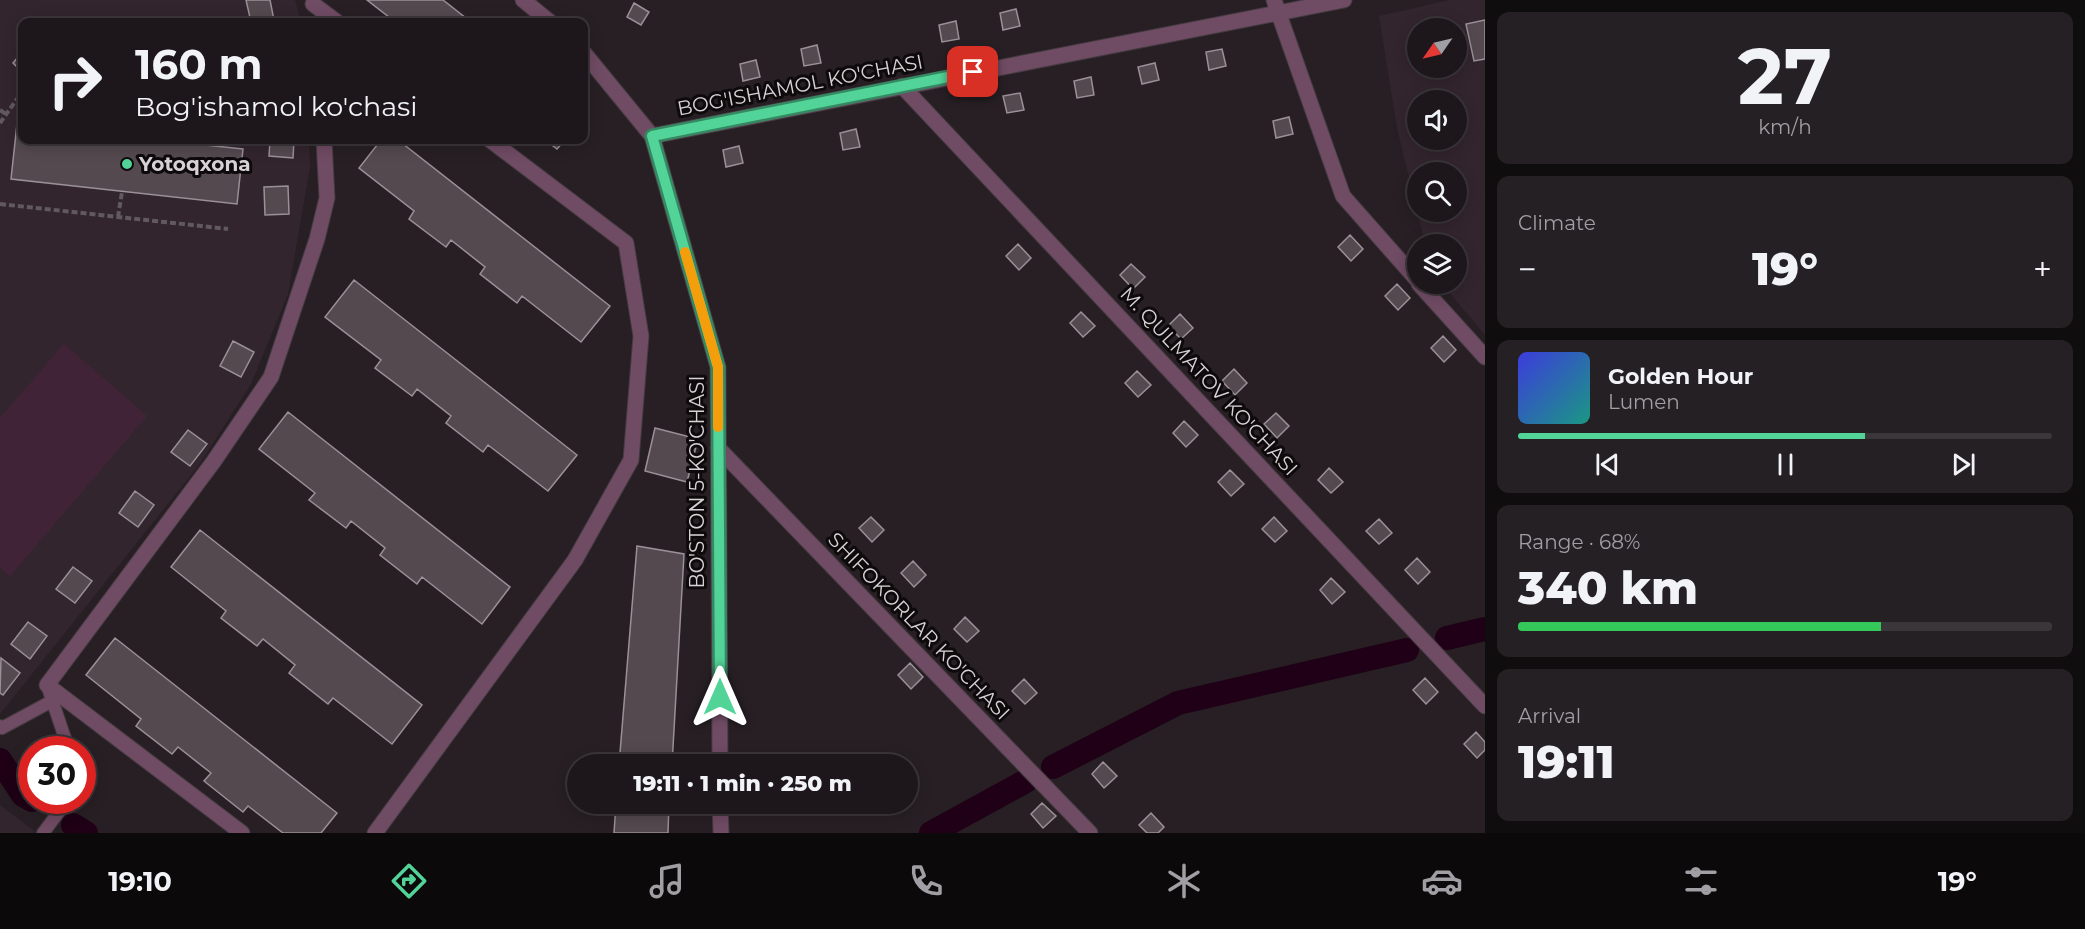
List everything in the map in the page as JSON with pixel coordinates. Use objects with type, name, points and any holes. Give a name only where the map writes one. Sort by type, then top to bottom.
[{"type":"street","points":[[523,0],[545,18]]},
{"type":"street","name":"BOG'ISHAMOL KO'CHASI","points":[[652,136],[1276,7],[1344,0]]},
{"type":"street","points":[[312,2],[314,18]]},
{"type":"street","points":[[312,2],[332,18]]},
{"type":"street","points":[[1276,7],[1343,196],[1407,269]]},
{"type":"street","name":"BO'STON 5-KO'CHASI","points":[[588,58],[652,136],[718,367],[720,754]]},
{"type":"street","name":"M. QULMATOV KO'CHASI","points":[[902,86],[1485,706]]},
{"type":"street","points":[[242,833],[47,685],[214,461],[271,377],[327,198],[324,144]]},
{"type":"street","points":[[375,833],[575,560],[631,460],[641,336],[626,243],[495,144]]},
{"type":"street","points":[[1429,294],[1485,357]]},
{"type":"street","name":"SHIFOKORLAR KO'CHASI","points":[[718,448],[1090,833]]},
{"type":"street","points":[[720,814],[721,833]]},
{"type":"lane","points":[[47,685],[64,736]]},
{"type":"lane","points":[[0,726],[2,728],[52,701]]},
{"type":"lane","points":[[43,833],[57,814]]},
{"type":"path","points":[[0,123],[18,98]]},
{"type":"path","points":[[0,110],[6,114]]},
{"type":"path","points":[[118,217],[122,192]]},
{"type":"path","points":[[0,204],[228,229]]},
{"type":"shaded area","points":[[0,0],[295,0],[300,18],[18,18],[18,144],[309,144],[310,167],[288,294],[251,384],[199,465],[0,714]]},
{"type":"shaded area","points":[[1450,0],[1485,0],[1485,335],[1450,294],[1467,294],[1467,234],[1423,234],[1420,222],[1467,222],[1467,162],[1407,162],[1407,169],[1397,128],[1379,16]]},
{"type":"shaded area","points":[[64,344],[147,416],[10,576],[0,567],[0,418]]},
{"type":"shaded area","points":[[0,805],[37,833],[0,833]]},
{"type":"building","points":[[246,0],[270,0],[274,18],[250,18]]},
{"type":"building","points":[[367,0],[443,0],[466,18],[390,18]]},
{"type":"building","points":[[634,3],[649,12],[641,25],[627,17]]},
{"type":"building","points":[[1016,9],[1020,26],[1003,30],[1000,13]]},
{"type":"building","points":[[1485,20],[1485,59],[1474,61],[1467,24]]},
{"type":"building","points":[[956,21],[959,39],[942,42],[939,25]]},
{"type":"building","points":[[817,45],[821,63],[804,66],[801,49]]},
{"type":"building","points":[[1222,49],[1226,66],[1209,70],[1206,52]]},
{"type":"building","points":[[18,57],[18,68],[13,63]]},
{"type":"building","points":[[756,60],[760,77],[743,81],[740,64]]},
{"type":"building","points":[[1155,63],[1159,80],[1142,84],[1138,67]]},
{"type":"building","points":[[1091,77],[1094,95],[1077,98],[1074,81]]},
{"type":"building","points":[[1020,93],[1024,110],[1007,113],[1003,96]]},
{"type":"building","points":[[1289,117],[1293,134],[1276,138],[1273,121]]},
{"type":"building","name":"Yotoqxona","points":[[17,124],[18,144],[196,144],[243,149],[237,204],[11,179]]},
{"type":"building","points":[[856,129],[860,147],[843,150],[840,133]]},
{"type":"building","points":[[270,144],[294,144],[293,158],[269,156]]},
{"type":"building","points":[[378,144],[403,144],[610,306],[581,342],[522,296],[517,303],[480,274],[485,267],[451,240],[446,247],[409,219],[414,211],[359,168]]},
{"type":"building","points":[[550,144],[561,144],[557,149]]},
{"type":"building","points":[[739,146],[743,163],[726,167],[723,150]]},
{"type":"building","points":[[288,186],[289,214],[265,215],[264,187]]},
{"type":"building","points":[[1350,235],[1363,249],[1351,261],[1338,247]]},
{"type":"building","points":[[1018,244],[1031,258],[1019,270],[1006,256]]},
{"type":"building","points":[[1131,264],[1145,277],[1133,289],[1120,275]]},
{"type":"building","points":[[354,280],[577,455],[548,491],[488,445],[483,452],[446,423],[451,416],[417,389],[412,396],[375,368],[381,360],[325,317]]},
{"type":"building","points":[[1397,284],[1410,298],[1398,310],[1385,296]]},
{"type":"building","points":[[1081,312],[1095,326],[1083,337],[1070,323]]},
{"type":"building","points":[[1180,314],[1193,328],[1181,339],[1168,326]]},
{"type":"building","points":[[1443,336],[1456,350],[1444,362],[1431,348]]},
{"type":"building","points":[[233,341],[254,352],[241,377],[220,366]]},
{"type":"building","points":[[1234,369],[1247,383],[1235,395],[1222,381]]},
{"type":"building","points":[[1137,371],[1151,385],[1138,397],[1125,383]]},
{"type":"building","points":[[288,412],[510,587],[482,624],[422,577],[417,584],[380,555],[385,548],[351,521],[346,528],[309,500],[315,493],[259,449]]},
{"type":"building","points":[[1276,413],[1289,426],[1277,438],[1264,424]]},
{"type":"building","points":[[1184,421],[1198,435],[1186,447],[1173,433]]},
{"type":"building","points":[[655,428],[698,439],[687,482],[645,471]]},
{"type":"building","points":[[188,430],[207,444],[190,466],[171,452]]},
{"type":"building","points":[[1329,468],[1343,482],[1331,493],[1318,480]]},
{"type":"building","points":[[1230,470],[1244,484],[1231,496],[1218,482]]},
{"type":"building","points":[[135,491],[154,505],[138,527],[119,513]]},
{"type":"building","points":[[871,517],[884,530],[872,542],[859,528]]},
{"type":"building","points":[[1274,517],[1287,531],[1275,542],[1262,529]]},
{"type":"building","points":[[1379,519],[1392,533],[1379,544],[1366,531]]},
{"type":"building","points":[[200,530],[422,705],[392,744],[333,698],[328,704],[289,673],[295,665],[263,639],[257,646],[221,618],[226,611],[171,567]]},
{"type":"building","points":[[637,546],[684,554],[673,754],[620,754]]},
{"type":"building","points":[[1417,558],[1430,572],[1418,584],[1405,570]]},
{"type":"building","points":[[913,561],[926,575],[914,587],[901,573]]},
{"type":"building","points":[[73,567],[92,581],[75,603],[56,589]]},
{"type":"building","points":[[1331,578],[1345,592],[1332,604],[1320,590]]},
{"type":"building","points":[[965,617],[979,631],[967,642],[954,629]]},
{"type":"building","points":[[28,622],[47,636],[30,659],[11,644]]},
{"type":"building","points":[[115,638],[337,813],[321,833],[283,833],[248,806],[243,812],[204,781],[211,773],[178,747],[172,754],[136,726],[141,719],[86,675]]},
{"type":"building","points":[[1,658],[20,673],[3,695],[0,693]]},
{"type":"building","points":[[910,663],[923,677],[911,689],[898,675]]},
{"type":"building","points":[[1425,678],[1438,692],[1426,704],[1413,690]]},
{"type":"building","points":[[1024,679],[1037,693],[1025,704],[1012,691]]},
{"type":"building","points":[[1476,732],[1485,742],[1485,750],[1477,758],[1464,744]]},
{"type":"building","points":[[1103,762],[1117,776],[1104,788],[1092,774]]},
{"type":"building","points":[[1042,803],[1056,816],[1043,828],[1031,814]]},
{"type":"building","points":[[1151,813],[1164,827],[1158,833],[1147,833],[1139,825]]},
{"type":"building","points":[[615,814],[669,814],[668,833],[614,833]]},
{"type":"waterway","points":[[1447,638],[1485,629]]},
{"type":"waterway","points":[[1053,767],[1178,703],[1407,650]]},
{"type":"waterway","points":[[0,760],[18,787]]},
{"type":"waterway","points":[[931,833],[1026,781]]},
{"type":"waterway","points":[[73,825],[86,833]]},
{"type":"slow traffic","points":[[685,252],[718,367],[718,427]]},
{"type":"place","name":"Yotoqxona","points":[[127,164]]},
{"type":"route","points":[[720,697],[718,367],[652,136],[973,72]]}]
